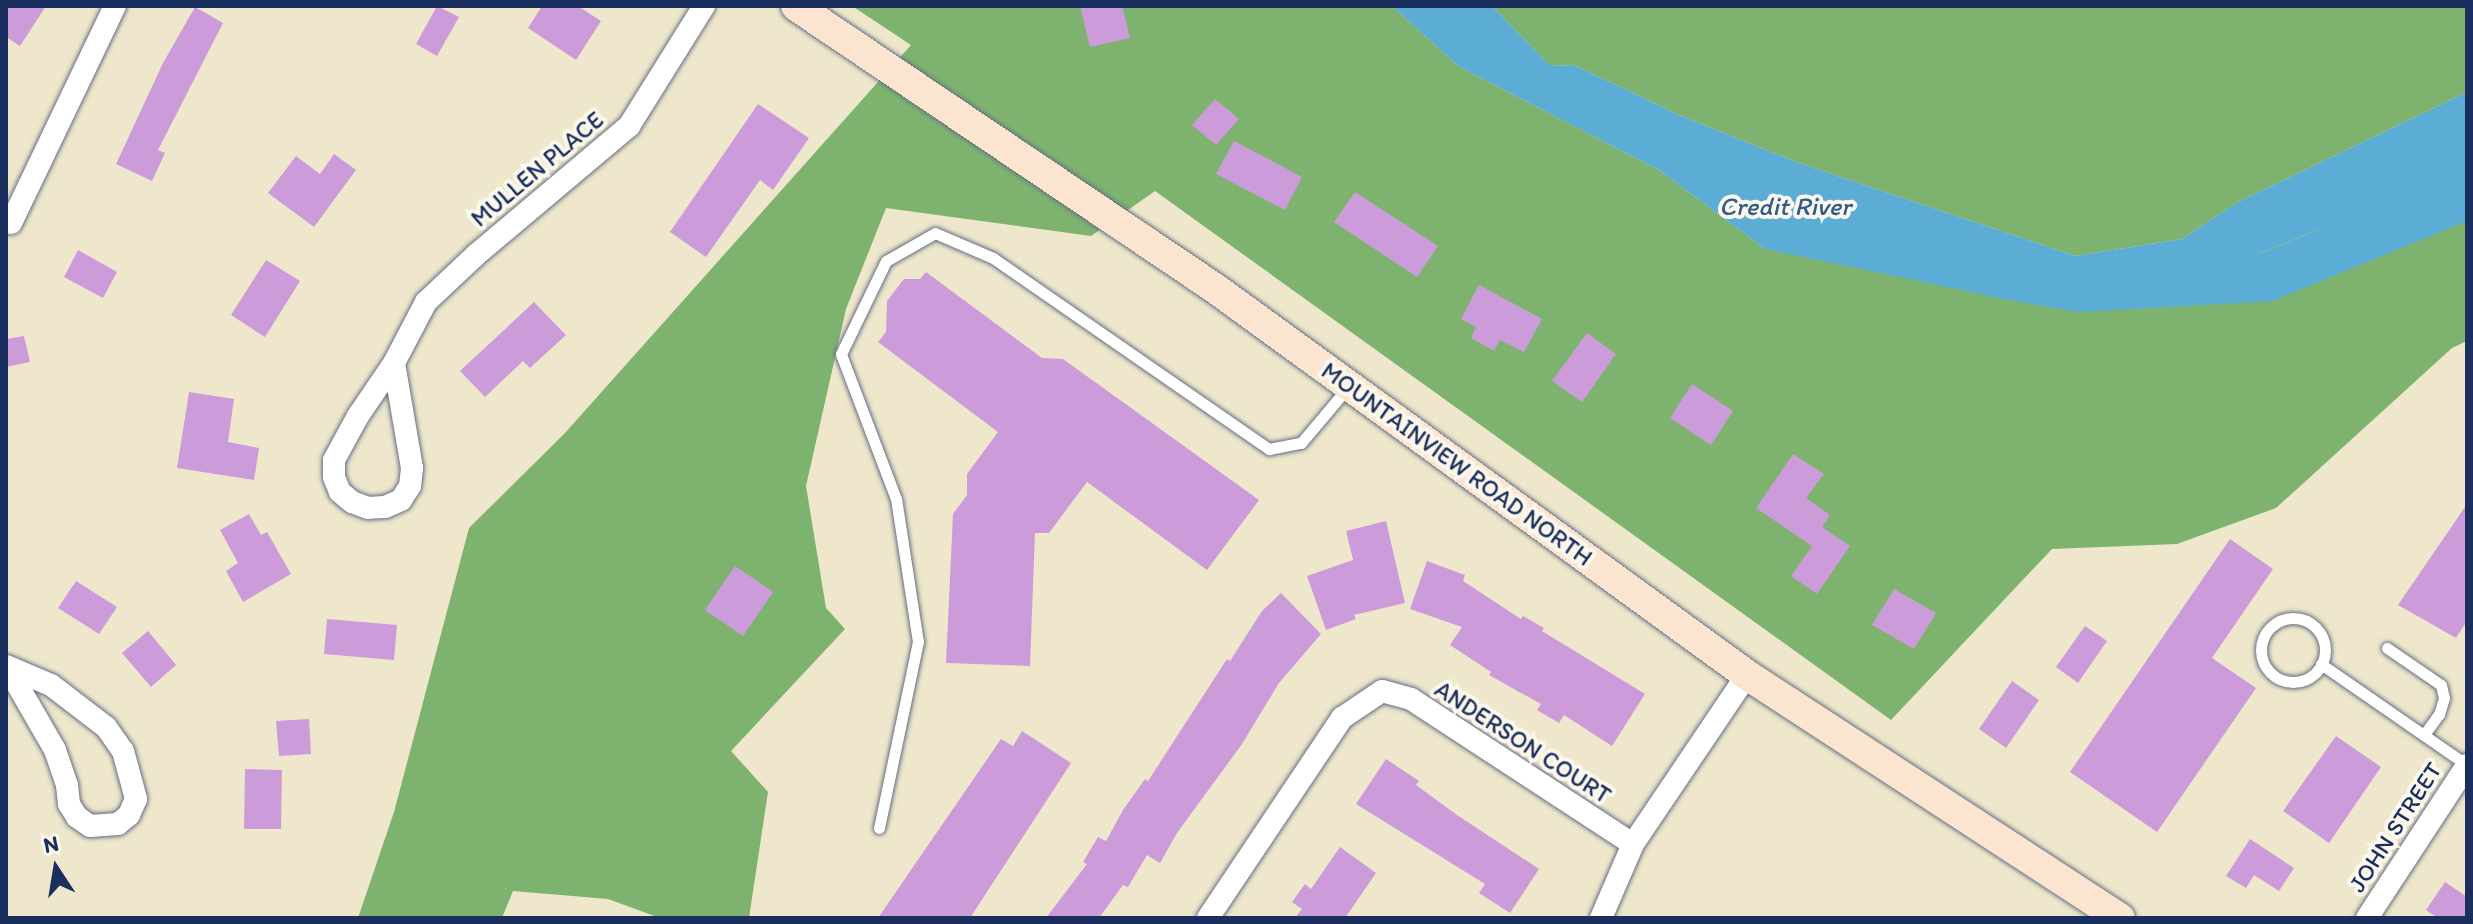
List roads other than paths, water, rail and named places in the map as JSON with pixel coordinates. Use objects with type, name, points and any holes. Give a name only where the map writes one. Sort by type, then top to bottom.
[{"type":"main road","name":"MOUNTAINVIEW ROAD NORTH","points":[[796,6],[1216,289],[1747,675],[2120,918]]},
{"type":"street","points":[[11,223],[115,6]]},
{"type":"street","name":"MULLEN PLACE","points":[[394,363],[412,468],[410,486],[401,500],[385,507],[368,508],[352,502],[340,492],[334,477],[334,460],[358,416],[394,363],[426,302],[450,277],[629,126],[704,6]]},
{"type":"street","points":[[6,666],[51,685],[106,727],[123,751],[136,799],[129,815],[118,824],[90,826],[77,817],[69,804],[55,750],[6,666]]},
{"type":"street","points":[[1601,918],[1633,844],[1747,675]]},
{"type":"street","name":"ANDERSON COURT","points":[[1208,918],[1342,718],[1382,691],[1411,699],[1633,844]]},
{"type":"street","name":"JOHN STREET","points":[[2367,918],[2467,765]]},
{"type":"lane","points":[[879,828],[918,642],[896,499],[841,354],[886,261],[935,233],[993,258],[1269,449],[1301,443],[1349,386]]},
{"type":"lane","points":[[2300,619],[2311,624],[2323,641],[2321,664],[2308,678],[2298,682],[2279,679],[2264,665],[2261,646],[2264,636],[2279,621],[2300,619]]},
{"type":"lane","points":[[2387,648],[2441,685],[2444,698],[2439,714],[2424,735]]},
{"type":"lane","points":[[2321,664],[2467,765]]},
{"type":"water","name":"Credit River","points":[[1392,6],[1492,6],[1549,65],[1576,66],[1679,115],[1799,163],[2075,256],[2182,239],[2238,202],[2467,92],[2467,179],[2429,199],[2315,231],[2244,260],[1981,294],[1765,249],[1659,170],[1458,66]]},
{"type":"waterway","name":"Credit River","points":[[1994,273],[2080,288],[2268,277],[2467,195]]}]
